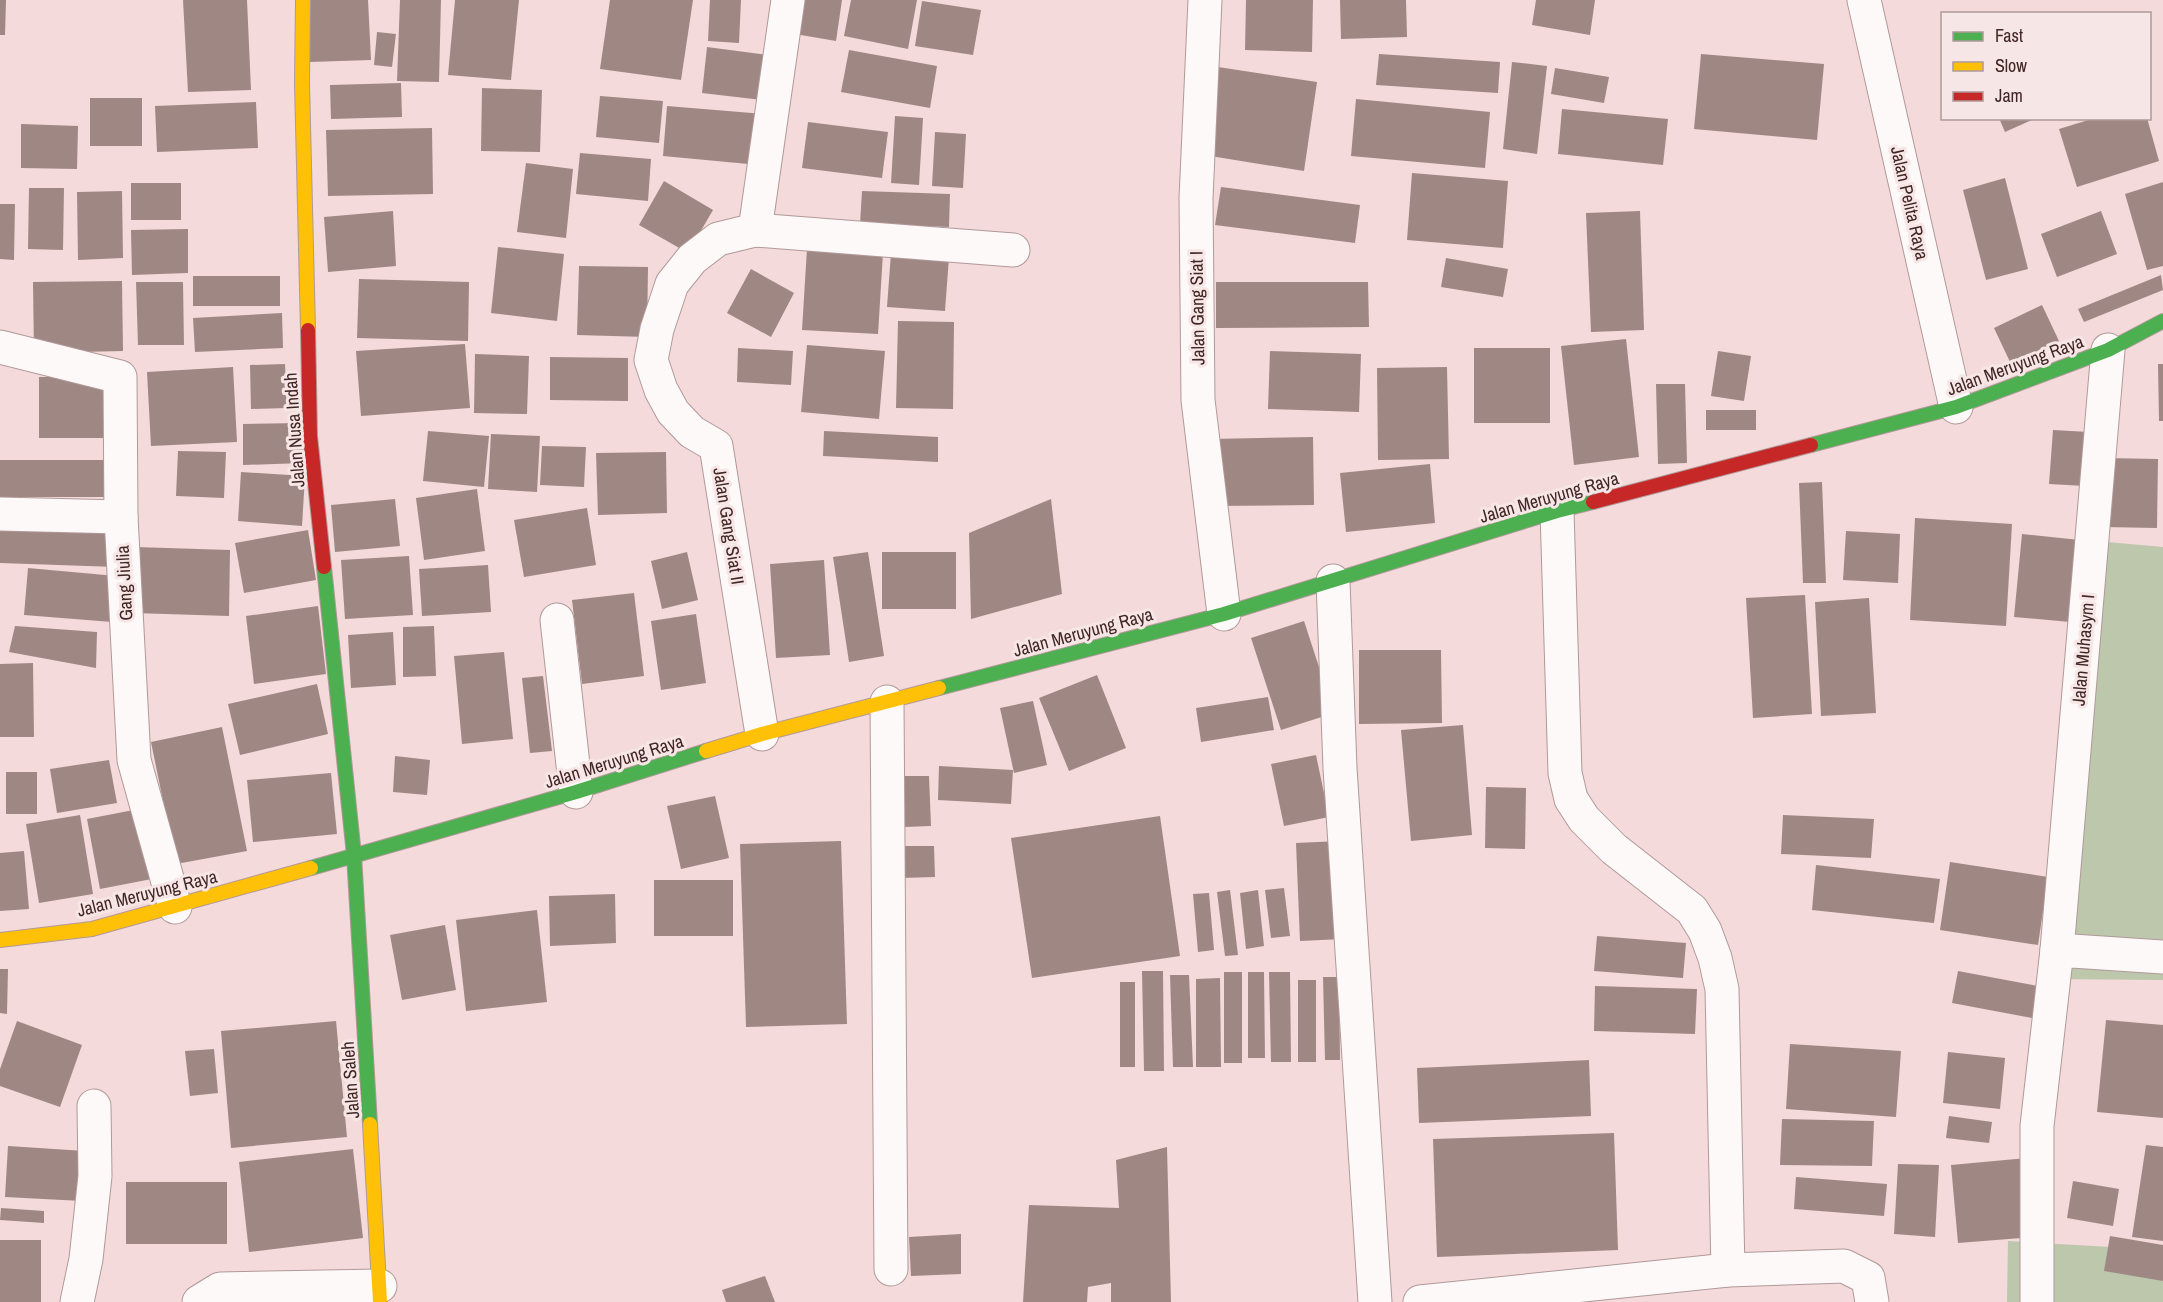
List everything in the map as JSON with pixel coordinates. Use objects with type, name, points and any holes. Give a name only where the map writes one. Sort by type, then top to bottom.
[{"type":"main road","name":"Jalan Nusa Indah","points":[[303,0],[302,83],[310,436],[354,855]]},
{"type":"main road","name":"Jalan Meruyung Raya","points":[[0,940],[92,929],[175,907],[576,792],[762,734],[1224,614],[1557,512],[1956,406],[2108,350],[2163,321]]},
{"type":"main road","name":"Jalan Saleh","points":[[354,855],[380,1294]]},
{"type":"street","points":[[755,230],[789,0]]},
{"type":"street","name":"Jalan Gang Siat I","points":[[1205,0],[1196,198],[1198,400],[1224,614]]},
{"type":"street","name":"Jalan Pelita Raya","points":[[1864,0],[1956,406]]},
{"type":"street","name":"Jalan Gang Siat II","points":[[762,734],[716,446],[692,432],[673,412],[661,390],[651,360],[657,329],[672,284],[692,259],[718,239],[755,230],[1013,250]]},
{"type":"street","name":"Gang Jiulia","points":[[0,347],[120,377],[121,517],[134,760],[175,907]]},
{"type":"street","name":"Jalan Muhasym I","points":[[2037,1302],[2037,1126],[2058,950],[2108,350]]},
{"type":"street","points":[[1557,512],[1564,772],[1571,799],[1584,819],[1614,849],[1692,910],[1705,931],[1715,958],[1722,988],[1728,1270]]},
{"type":"street","points":[[0,514],[121,517]]},
{"type":"street","points":[[1333,581],[1340,768],[1375,1302]]},
{"type":"street","points":[[557,620],[576,792]]},
{"type":"street","points":[[887,702],[891,1269]]},
{"type":"street","points":[[2058,950],[2163,957]]},
{"type":"street","points":[[77,1302],[87,1259],[95,1176],[94,1106]]},
{"type":"street","points":[[1420,1302],[1728,1270],[1844,1266],[1868,1278],[1872,1302]]},
{"type":"street","points":[[199,1302],[220,1289],[380,1294]]},
{"type":"green space","points":[[2074,539],[2163,547],[2163,980],[2041,979]]},
{"type":"green space","points":[[2008,1241],[2163,1250],[2163,1302],[2007,1302]]},
{"type":"building","points":[[0,0],[6,0],[5,35],[0,35]]},
{"type":"building","points":[[183,0],[247,0],[251,90],[188,92]]},
{"type":"building","points":[[307,0],[368,0],[371,60],[310,62]]},
{"type":"building","points":[[400,0],[441,0],[439,82],[397,81]]},
{"type":"building","points":[[455,0],[519,0],[511,80],[448,75]]},
{"type":"building","points":[[610,0],[693,0],[681,80],[600,69]]},
{"type":"building","points":[[710,0],[741,0],[739,43],[708,41]]},
{"type":"building","points":[[794,0],[842,0],[836,41],[789,33]]},
{"type":"building","points":[[851,0],[917,0],[908,49],[844,36]]},
{"type":"building","points":[[1246,0],[1313,0],[1312,52],[1245,50]]},
{"type":"building","points":[[1340,0],[1406,0],[1407,37],[1341,39]]},
{"type":"building","points":[[1536,0],[1595,0],[1590,35],[1532,25]]},
{"type":"building","points":[[922,1],[981,10],[973,55],[915,46]]},
{"type":"building","points":[[377,32],[396,34],[392,67],[374,65]]},
{"type":"building","points":[[707,47],[776,56],[770,101],[702,93]]},
{"type":"building","points":[[849,50],[937,66],[930,108],[841,92]]},
{"type":"building","points":[[1379,54],[1500,62],[1498,93],[1376,85]]},
{"type":"building","points":[[1701,54],[1824,64],[1817,140],[1694,129]]},
{"type":"building","points":[[1512,62],[1547,66],[1537,154],[1503,149]]},
{"type":"building","points":[[1218,67],[1317,82],[1304,171],[1204,155]]},
{"type":"building","points":[[1555,68],[1609,77],[1604,103],[1551,94]]},
{"type":"building","points":[[401,83],[402,117],[331,119],[330,85]]},
{"type":"building","points":[[482,88],[542,90],[540,152],[481,151]]},
{"type":"building","points":[[600,96],[663,101],[659,143],[596,137]]},
{"type":"building","points":[[90,98],[142,98],[142,146],[90,146]]},
{"type":"building","points":[[1356,99],[1490,112],[1485,168],[1351,156]]},
{"type":"building","points":[[256,102],[258,148],[157,152],[155,106]]},
{"type":"building","points":[[667,106],[764,114],[759,165],[663,156]]},
{"type":"building","points":[[1562,109],[1668,119],[1663,165],[1558,154]]},
{"type":"building","points":[[895,116],[923,118],[919,185],[891,183]]},
{"type":"building","points":[[2000,120],[2032,120],[2005,132]]},
{"type":"building","points":[[2088,120],[2148,120],[2159,161],[2077,187],[2059,129]]},
{"type":"building","points":[[808,122],[888,132],[882,178],[802,168]]},
{"type":"building","points":[[21,124],[78,126],[77,169],[21,168]]},
{"type":"building","points":[[432,128],[433,194],[328,196],[326,130]]},
{"type":"building","points":[[935,132],[966,134],[963,188],[932,186]]},
{"type":"building","points":[[580,153],[651,159],[648,201],[576,194]]},
{"type":"building","points":[[526,163],[573,169],[566,238],[517,232]]},
{"type":"building","points":[[1412,173],[1508,181],[1503,248],[1407,240]]},
{"type":"building","points":[[2005,178],[2028,269],[1986,280],[1963,190]]},
{"type":"building","points":[[664,181],[713,210],[688,253],[639,225]]},
{"type":"building","points":[[2163,182],[2163,266],[2147,270],[2125,194]]},
{"type":"building","points":[[131,183],[181,183],[181,220],[131,220]]},
{"type":"building","points":[[1221,187],[1360,205],[1355,243],[1215,225]]},
{"type":"building","points":[[29,188],[64,188],[63,250],[28,249]]},
{"type":"building","points":[[122,191],[123,258],[78,260],[77,192]]},
{"type":"building","points":[[862,191],[950,194],[949,227],[860,224]]},
{"type":"building","points":[[0,204],[15,204],[14,260],[0,259]]},
{"type":"building","points":[[393,211],[396,266],[328,272],[324,217]]},
{"type":"building","points":[[1640,211],[1644,330],[1591,332],[1586,213]]},
{"type":"building","points":[[2101,211],[2117,254],[2057,277],[2041,234]]},
{"type":"building","points":[[188,229],[188,273],[132,275],[131,230]]},
{"type":"building","points":[[498,247],[564,254],[557,321],[491,313]]},
{"type":"building","points":[[807,249],[883,253],[878,334],[802,330]]},
{"type":"building","points":[[891,253],[949,257],[945,311],[887,307]]},
{"type":"building","points":[[1446,258],[1508,269],[1503,297],[1441,287]]},
{"type":"building","points":[[579,266],[648,267],[647,337],[577,335]]},
{"type":"building","points":[[751,269],[794,293],[771,337],[727,313]]},
{"type":"building","points":[[2161,275],[2163,290],[2084,322],[2078,309]]},
{"type":"building","points":[[193,276],[280,276],[280,306],[193,306]]},
{"type":"building","points":[[359,279],[469,282],[468,341],[357,338]]},
{"type":"building","points":[[122,281],[123,351],[34,353],[33,282]]},
{"type":"building","points":[[136,282],[183,282],[184,345],[138,345]]},
{"type":"building","points":[[1216,282],[1368,282],[1369,327],[1216,328]]},
{"type":"building","points":[[2042,305],[2059,341],[2011,364],[1994,328]]},
{"type":"building","points":[[282,313],[283,348],[195,352],[193,318]]},
{"type":"building","points":[[898,321],[954,322],[953,409],[896,408]]},
{"type":"building","points":[[1626,339],[1639,457],[1574,465],[1561,346]]},
{"type":"building","points":[[465,344],[470,408],[361,416],[356,351]]},
{"type":"building","points":[[807,345],[885,351],[879,419],[801,412]]},
{"type":"building","points":[[738,348],[793,351],[791,385],[737,382]]},
{"type":"building","points":[[1474,348],[1550,348],[1550,423],[1474,423]]},
{"type":"building","points":[[1270,351],[1361,354],[1359,412],[1268,409]]},
{"type":"building","points":[[1718,351],[1751,356],[1744,401],[1711,396]]},
{"type":"building","points":[[475,354],[529,356],[527,414],[474,413]]},
{"type":"building","points":[[550,357],[628,358],[628,401],[550,400]]},
{"type":"building","points":[[285,364],[287,408],[251,409],[250,365]]},
{"type":"building","points":[[2158,364],[2163,364],[2163,421],[2159,421]]},
{"type":"building","points":[[233,367],[237,442],[151,446],[147,372]]},
{"type":"building","points":[[1447,367],[1449,459],[1378,460],[1377,368]]},
{"type":"building","points":[[39,377],[118,377],[118,438],[39,438]]},
{"type":"building","points":[[1656,384],[1685,384],[1687,463],[1658,464]]},
{"type":"building","points":[[1706,410],[1756,410],[1756,430],[1706,430]]},
{"type":"building","points":[[302,423],[303,463],[243,465],[243,424]]},
{"type":"building","points":[[2053,430],[2089,432],[2085,486],[2049,484]]},
{"type":"building","points":[[428,431],[489,436],[484,487],[423,481]]},
{"type":"building","points":[[824,431],[938,437],[938,462],[823,456]]},
{"type":"building","points":[[491,434],[540,436],[537,492],[488,489]]},
{"type":"building","points":[[1313,437],[1314,505],[1212,506],[1212,439]]},
{"type":"building","points":[[542,446],[586,447],[584,487],[540,485]]},
{"type":"building","points":[[178,451],[226,452],[224,498],[176,496]]},
{"type":"building","points":[[666,452],[667,513],[598,515],[596,453]]},
{"type":"building","points":[[2105,458],[2158,459],[2157,528],[2104,527]]},
{"type":"building","points":[[0,460],[107,460],[107,497],[0,497]]},
{"type":"building","points":[[1430,464],[1435,523],[1346,532],[1340,473]]},
{"type":"building","points":[[241,472],[305,476],[302,526],[238,521]]},
{"type":"building","points":[[1822,482],[1826,583],[1803,583],[1799,483]]},
{"type":"building","points":[[477,489],[485,551],[424,560],[416,498]]},
{"type":"building","points":[[395,499],[400,546],[335,552],[331,505]]},
{"type":"building","points":[[1051,499],[1062,594],[971,619],[969,533]]},
{"type":"building","points":[[587,508],[596,565],[524,577],[514,520]]},
{"type":"building","points":[[1915,518],[2012,524],[2006,626],[1910,620]]},
{"type":"building","points":[[0,524],[117,529],[116,567],[0,563]]},
{"type":"building","points":[[308,530],[316,580],[244,593],[235,543]]},
{"type":"building","points":[[1846,531],[1900,534],[1898,583],[1843,580]]},
{"type":"building","points":[[2022,534],[2089,541],[2081,623],[2014,617]]},
{"type":"building","points":[[135,547],[230,550],[229,616],[134,613]]},
{"type":"building","points":[[687,552],[698,600],[662,609],[651,561]]},
{"type":"building","points":[[868,552],[884,656],[849,662],[833,557]]},
{"type":"building","points":[[882,552],[956,552],[956,609],[882,609]]},
{"type":"building","points":[[409,556],[413,615],[345,619],[341,560]]},
{"type":"building","points":[[824,560],[830,655],[776,658],[770,564]]},
{"type":"building","points":[[488,565],[491,612],[422,616],[419,569]]},
{"type":"building","points":[[28,568],[116,576],[112,622],[24,615]]},
{"type":"building","points":[[634,593],[644,676],[582,684],[572,600]]},
{"type":"building","points":[[1805,595],[1812,714],[1753,718],[1746,598]]},
{"type":"building","points":[[1869,598],[1876,713],[1821,716],[1815,602]]},
{"type":"building","points":[[318,606],[326,674],[254,684],[246,616]]},
{"type":"building","points":[[696,614],[706,683],[661,690],[651,621]]},
{"type":"building","points":[[1304,621],[1334,713],[1281,730],[1251,638]]},
{"type":"building","points":[[15,626],[97,632],[96,668],[9,652]]},
{"type":"building","points":[[434,626],[436,676],[403,677],[403,627]]},
{"type":"building","points":[[393,632],[396,685],[351,688],[348,635]]},
{"type":"building","points":[[1359,650],[1441,650],[1442,723],[1359,724]]},
{"type":"building","points":[[504,652],[513,739],[462,744],[454,656]]},
{"type":"building","points":[[33,663],[34,737],[0,737],[0,664]]},
{"type":"building","points":[[1097,675],[1126,748],[1069,771],[1039,698]]},
{"type":"building","points":[[543,676],[552,751],[530,753],[522,678]]},
{"type":"building","points":[[317,684],[328,734],[240,755],[228,704]]},
{"type":"building","points":[[1268,697],[1274,730],[1201,742],[1196,708]]},
{"type":"building","points":[[1033,701],[1047,765],[1014,773],[1000,708]]},
{"type":"building","points":[[1463,725],[1472,835],[1411,841],[1401,730]]},
{"type":"building","points":[[222,727],[247,851],[176,864],[151,742]]},
{"type":"building","points":[[1316,755],[1329,817],[1284,826],[1271,764]]},
{"type":"building","points":[[395,756],[430,760],[427,795],[393,792]]},
{"type":"building","points":[[109,760],[117,803],[57,813],[50,769]]},
{"type":"building","points":[[939,766],[1013,770],[1011,804],[938,800]]},
{"type":"building","points":[[6,772],[37,772],[37,814],[6,814]]},
{"type":"building","points":[[331,773],[337,834],[253,842],[247,780]]},
{"type":"building","points":[[904,776],[929,776],[931,826],[905,827]]},
{"type":"building","points":[[1486,787],[1526,788],[1525,849],[1485,848]]},
{"type":"building","points":[[715,796],[729,858],[681,869],[667,806]]},
{"type":"building","points":[[144,808],[157,878],[100,889],[87,819]]},
{"type":"building","points":[[80,815],[93,894],[39,903],[26,824]]},
{"type":"building","points":[[1783,815],[1874,819],[1871,858],[1781,854]]},
{"type":"building","points":[[1160,816],[1180,956],[1032,978],[1011,838]]},
{"type":"building","points":[[841,841],[847,1024],[746,1027],[740,844]]},
{"type":"building","points":[[1339,841],[1343,939],[1300,941],[1296,843]]},
{"type":"building","points":[[899,846],[934,846],[935,877],[900,878]]},
{"type":"building","points":[[24,851],[29,909],[0,911],[0,853]]},
{"type":"building","points":[[1950,862],[2048,877],[2038,945],[1940,930]]},
{"type":"building","points":[[1816,865],[1940,879],[1934,923],[1812,910]]},
{"type":"building","points":[[654,880],[733,880],[733,936],[654,936]]},
{"type":"building","points":[[1284,888],[1290,936],[1271,938],[1265,890]]},
{"type":"building","points":[[1230,890],[1238,955],[1225,956],[1217,892]]},
{"type":"building","points":[[1258,890],[1264,946],[1246,949],[1240,893]]},
{"type":"building","points":[[1209,893],[1214,950],[1198,952],[1193,894]]},
{"type":"building","points":[[615,894],[616,943],[550,946],[549,896]]},
{"type":"building","points":[[537,910],[547,1002],[466,1011],[456,920]]},
{"type":"building","points":[[445,925],[456,990],[402,1000],[390,935]]},
{"type":"building","points":[[1597,936],[1686,943],[1683,978],[1594,971]]},
{"type":"building","points":[[0,969],[8,969],[7,1014],[0,1013]]},
{"type":"building","points":[[1142,971],[1163,971],[1164,1071],[1144,1071]]},
{"type":"building","points":[[1958,971],[2038,986],[2032,1018],[1952,1003]]},
{"type":"building","points":[[1224,972],[1242,972],[1242,1063],[1224,1063]]},
{"type":"building","points":[[1248,972],[1264,972],[1265,1058],[1248,1058]]},
{"type":"building","points":[[1269,972],[1290,972],[1291,1062],[1271,1062]]},
{"type":"building","points":[[1170,975],[1189,975],[1193,1067],[1173,1067]]},
{"type":"building","points":[[1323,977],[1339,977],[1340,1060],[1325,1060]]},
{"type":"building","points":[[1220,978],[1221,1067],[1196,1067],[1196,979]]},
{"type":"building","points":[[1298,980],[1316,980],[1316,1062],[1298,1062]]},
{"type":"building","points":[[1120,982],[1135,982],[1135,1067],[1120,1067]]},
{"type":"building","points":[[1595,986],[1697,989],[1695,1034],[1594,1031]]},
{"type":"building","points":[[2106,1020],[2163,1025],[2163,1118],[2097,1112]]},
{"type":"building","points":[[17,1021],[82,1045],[60,1107],[0,1086],[0,1069]]},
{"type":"building","points":[[336,1021],[347,1137],[231,1148],[221,1031]]},
{"type":"building","points":[[1790,1044],[1901,1051],[1896,1117],[1786,1109]]},
{"type":"building","points":[[214,1049],[218,1093],[190,1096],[185,1051]]},
{"type":"building","points":[[1948,1052],[2005,1058],[2000,1109],[1943,1103]]},
{"type":"building","points":[[1589,1060],[1591,1116],[1419,1123],[1417,1068]]},
{"type":"building","points":[[1949,1116],[1992,1122],[1989,1143],[1946,1138]]},
{"type":"building","points":[[1782,1119],[1874,1121],[1872,1166],[1780,1165]]},
{"type":"building","points":[[1614,1133],[1618,1250],[1437,1257],[1433,1139]]},
{"type":"building","points":[[2146,1145],[2163,1147],[2163,1241],[2132,1237]]},
{"type":"building","points":[[8,1146],[85,1151],[82,1201],[5,1197]]},
{"type":"building","points":[[1167,1147],[1171,1302],[1111,1302],[1111,1283],[1088,1287],[1087,1302],[1023,1302],[1029,1205],[1119,1208],[1116,1160]]},
{"type":"building","points":[[353,1149],[363,1238],[249,1252],[239,1162]]},
{"type":"building","points":[[2027,1158],[2034,1237],[1958,1243],[1951,1165]]},
{"type":"building","points":[[1898,1164],[1939,1165],[1935,1237],[1894,1234]]},
{"type":"building","points":[[1796,1177],[1887,1184],[1884,1216],[1794,1209]]},
{"type":"building","points":[[2073,1181],[2119,1189],[2113,1226],[2067,1218]]},
{"type":"building","points":[[126,1182],[227,1182],[227,1244],[126,1244]]},
{"type":"building","points":[[1,1208],[44,1211],[44,1223],[0,1220]]},
{"type":"building","points":[[961,1234],[961,1274],[911,1276],[909,1237]]},
{"type":"building","points":[[2110,1236],[2163,1245],[2163,1281],[2104,1271]]},
{"type":"building","points":[[0,1240],[41,1240],[41,1302],[0,1302]]},
{"type":"building","points":[[765,1276],[775,1302],[726,1302],[722,1290]]},
{"type":"traffic: fast","points":[[1811,445],[1956,407],[2108,350],[2163,321]]},
{"type":"traffic: fast","points":[[939,688],[1224,614],[1557,511],[1593,502]]},
{"type":"traffic: fast","points":[[324,567],[354,855],[370,1124]]},
{"type":"traffic: fast","points":[[311,868],[576,792],[706,751]]},
{"type":"traffic: slow","points":[[303,0],[302,83],[308,330]]},
{"type":"traffic: slow","points":[[706,751],[939,688]]},
{"type":"traffic: slow","points":[[0,940],[92,929],[311,868]]},
{"type":"traffic: slow","points":[[370,1124],[380,1302]]},
{"type":"traffic: jam","points":[[308,330],[310,436],[324,567]]},
{"type":"traffic: jam","points":[[1593,502],[1811,445]]}]
